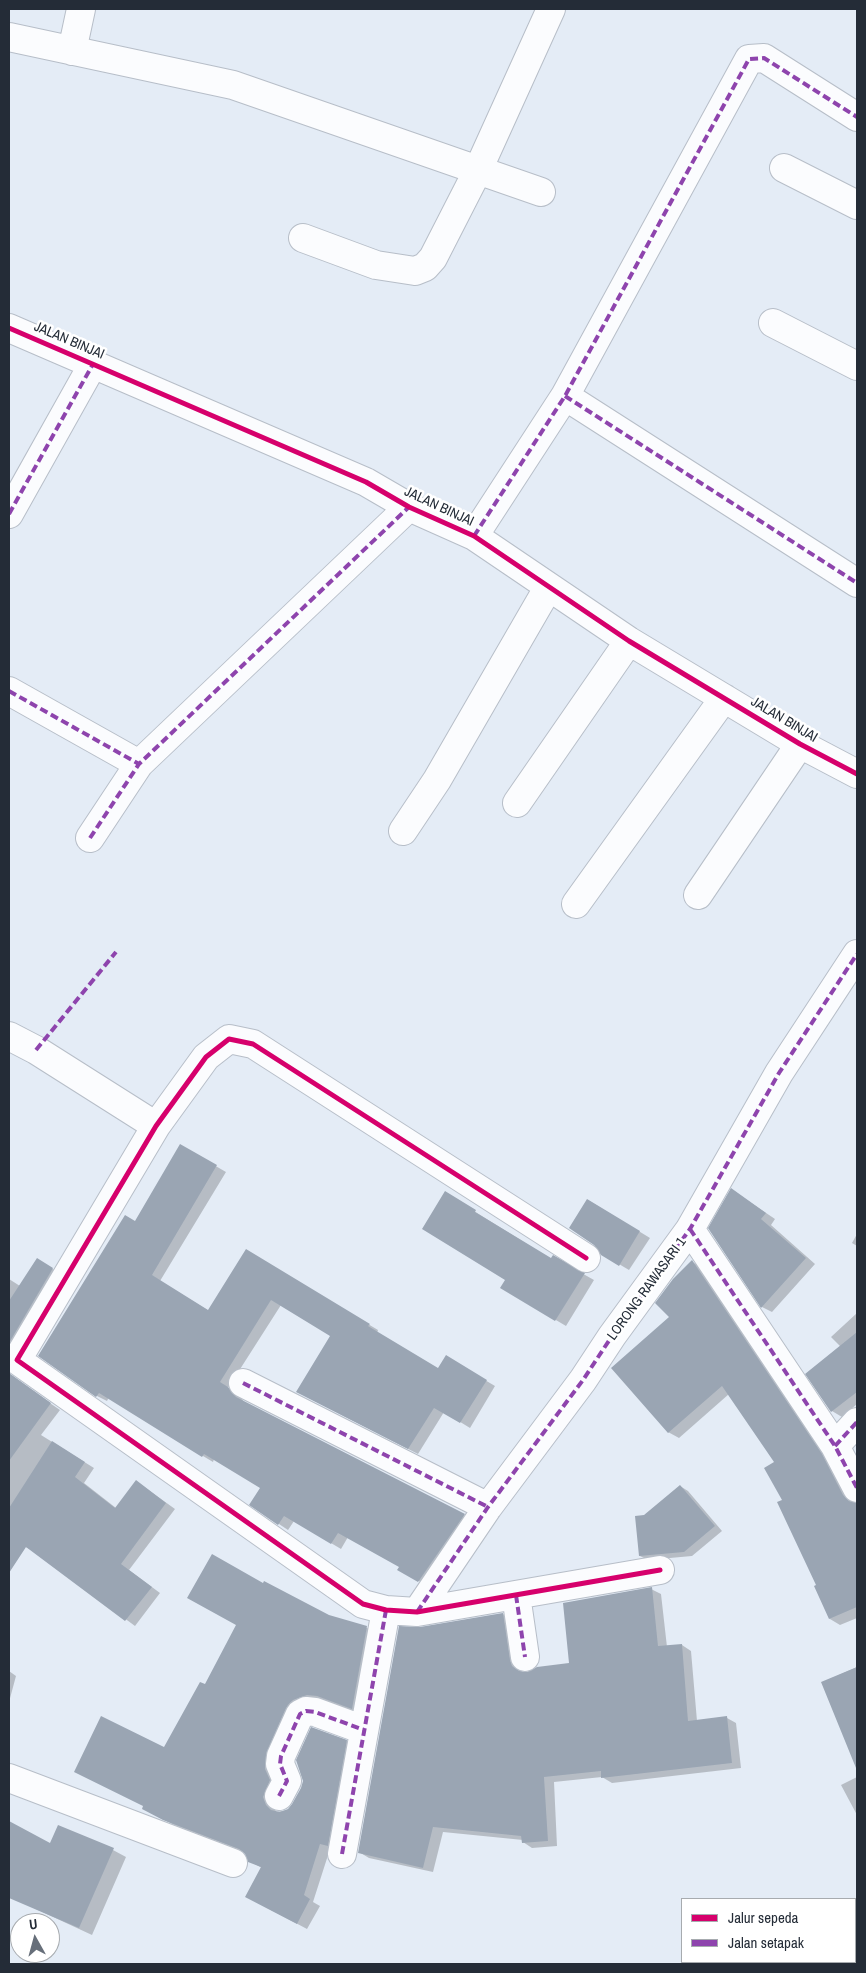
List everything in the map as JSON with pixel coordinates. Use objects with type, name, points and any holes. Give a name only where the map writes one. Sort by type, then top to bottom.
[{"type":"street","points":[[72,51],[81,9]]},
{"type":"street","points":[[303,238],[376,265],[415,272],[425,267],[433,258],[478,170],[551,9]]},
{"type":"street","points":[[9,37],[233,85],[541,192]]},
{"type":"street","points":[[474,536],[565,396],[749,59],[764,58],[857,117]]},
{"type":"street","points":[[784,168],[857,205]]},
{"type":"street","points":[[773,323],[857,366]]},
{"type":"street","name":"JALAN BINJAI","points":[[9,328],[366,482],[409,507],[474,536],[548,588],[629,641],[800,744],[857,774]]},
{"type":"street","points":[[9,514],[94,364]]},
{"type":"street","points":[[565,396],[857,583]]},
{"type":"street","points":[[90,838],[139,764],[409,507]]},
{"type":"street","points":[[403,831],[438,780],[548,588]]},
{"type":"street","points":[[517,803],[629,641]]},
{"type":"street","points":[[9,691],[139,764]]},
{"type":"street","points":[[576,904],[724,698]]},
{"type":"street","points":[[698,895],[800,744]]},
{"type":"street","name":"LORONG RAWASARI 1","points":[[417,1612],[488,1507],[583,1380],[612,1336],[690,1229],[779,1073],[857,954]]},
{"type":"street","points":[[9,1036],[36,1050],[156,1126]]},
{"type":"street","points":[[586,1258],[253,1044],[230,1040],[206,1057],[156,1126],[13,1358],[363,1604],[386,1610],[417,1612],[660,1570]]},
{"type":"street","points":[[690,1229],[835,1446],[857,1488]]},
{"type":"street","points":[[243,1383],[488,1507]]},
{"type":"street","points":[[835,1446],[857,1422]]},
{"type":"street","points":[[516,1595],[525,1657]]},
{"type":"street","points":[[342,1854],[386,1610]]},
{"type":"street","points":[[279,1796],[287,1781],[280,1764],[281,1756],[300,1714],[306,1711],[315,1712],[364,1730]]},
{"type":"street","points":[[9,1778],[233,1863]]},
{"type":"building","points":[[180,1144],[217,1165],[152,1275],[208,1310],[246,1249],[370,1324],[368,1326],[438,1368],[446,1355],[487,1380],[460,1423],[434,1408],[408,1449],[296,1392],[330,1336],[271,1300],[220,1382],[228,1387],[236,1397],[465,1514],[418,1582],[397,1570],[399,1567],[338,1533],[331,1544],[284,1516],[278,1525],[249,1505],[260,1488],[204,1454],[202,1457],[99,1393],[96,1397],[38,1356],[125,1215],[135,1221]]},
{"type":"building","points":[[731,1188],[766,1213],[761,1219],[806,1258],[761,1308],[708,1228]]},
{"type":"building","points":[[445,1191],[476,1210],[475,1212],[551,1258],[553,1255],[585,1273],[555,1321],[500,1288],[505,1280],[422,1229]]},
{"type":"building","points":[[587,1199],[640,1231],[619,1266],[601,1255],[594,1245],[569,1228]]},
{"type":"building","points":[[37,1258],[53,1268],[9,1343],[9,1301]]},
{"type":"building","points":[[692,1260],[822,1454],[843,1495],[849,1501],[857,1503],[857,1607],[829,1619],[814,1586],[816,1585],[777,1502],[782,1500],[764,1468],[774,1462],[722,1386],[668,1433],[611,1368],[669,1317],[655,1303],[673,1279]]},
{"type":"building","points":[[857,1332],[857,1392],[831,1412],[805,1374]]},
{"type":"building","points":[[9,1373],[51,1403],[9,1461]]},
{"type":"building","points":[[52,1441],[85,1462],[75,1477],[115,1508],[136,1480],[166,1503],[121,1564],[152,1587],[125,1621],[26,1547],[9,1573],[9,1508]]},
{"type":"building","points":[[680,1485],[715,1526],[684,1552],[639,1556],[635,1516],[644,1515]]},
{"type":"building","points":[[212,1554],[263,1583],[264,1581],[329,1615],[367,1626],[352,1709],[317,1696],[307,1695],[293,1700],[286,1708],[266,1754],[265,1769],[270,1780],[263,1797],[266,1805],[271,1810],[280,1812],[288,1809],[301,1788],[303,1781],[296,1760],[311,1727],[347,1740],[328,1846],[320,1844],[304,1895],[310,1899],[297,1924],[245,1897],[261,1867],[248,1862],[245,1854],[239,1849],[163,1820],[142,1809],[143,1806],[74,1772],[101,1716],[164,1747],[200,1682],[205,1684],[236,1625],[187,1598]]},
{"type":"building","points":[[652,1587],[658,1646],[682,1644],[688,1721],[727,1716],[732,1763],[601,1778],[601,1771],[544,1777],[548,1841],[522,1843],[521,1836],[433,1827],[423,1868],[358,1853],[399,1626],[420,1627],[503,1613],[512,1666],[519,1671],[527,1672],[537,1667],[569,1663],[563,1603]]},
{"type":"building","points":[[857,1667],[857,1768],[856,1768],[821,1682]]},
{"type":"building","points":[[9,1821],[50,1843],[58,1825],[114,1848],[79,1928],[60,1920],[60,1913],[44,1913],[9,1898]]},
{"type":"marked path","points":[[474,536],[565,396],[749,59],[764,58],[857,117]]},
{"type":"marked path","points":[[9,514],[93,364]]},
{"type":"marked path","points":[[565,396],[857,583]]},
{"type":"marked path","points":[[90,838],[139,764],[409,507]]},
{"type":"marked path","points":[[9,691],[139,764]]},
{"type":"marked path","points":[[36,1050],[116,952]]},
{"type":"marked path","points":[[417,1612],[488,1507],[583,1380],[612,1336],[690,1229],[779,1073],[857,954]]},
{"type":"marked path","points":[[690,1229],[835,1446],[857,1488]]},
{"type":"marked path","points":[[243,1383],[488,1507]]},
{"type":"marked path","points":[[835,1446],[857,1422]]},
{"type":"marked path","points":[[516,1595],[525,1657]]},
{"type":"marked path","points":[[342,1854],[386,1610]]},
{"type":"marked path","points":[[279,1796],[287,1781],[280,1764],[281,1756],[300,1714],[306,1711],[315,1712],[364,1730]]},
{"type":"cycle path","points":[[9,328],[366,482],[409,507],[474,536],[629,641],[800,744],[857,774]]},
{"type":"cycle path","points":[[586,1258],[253,1044],[229,1039],[206,1057],[156,1126],[17,1360],[363,1604],[386,1610],[417,1612],[660,1570]]}]
